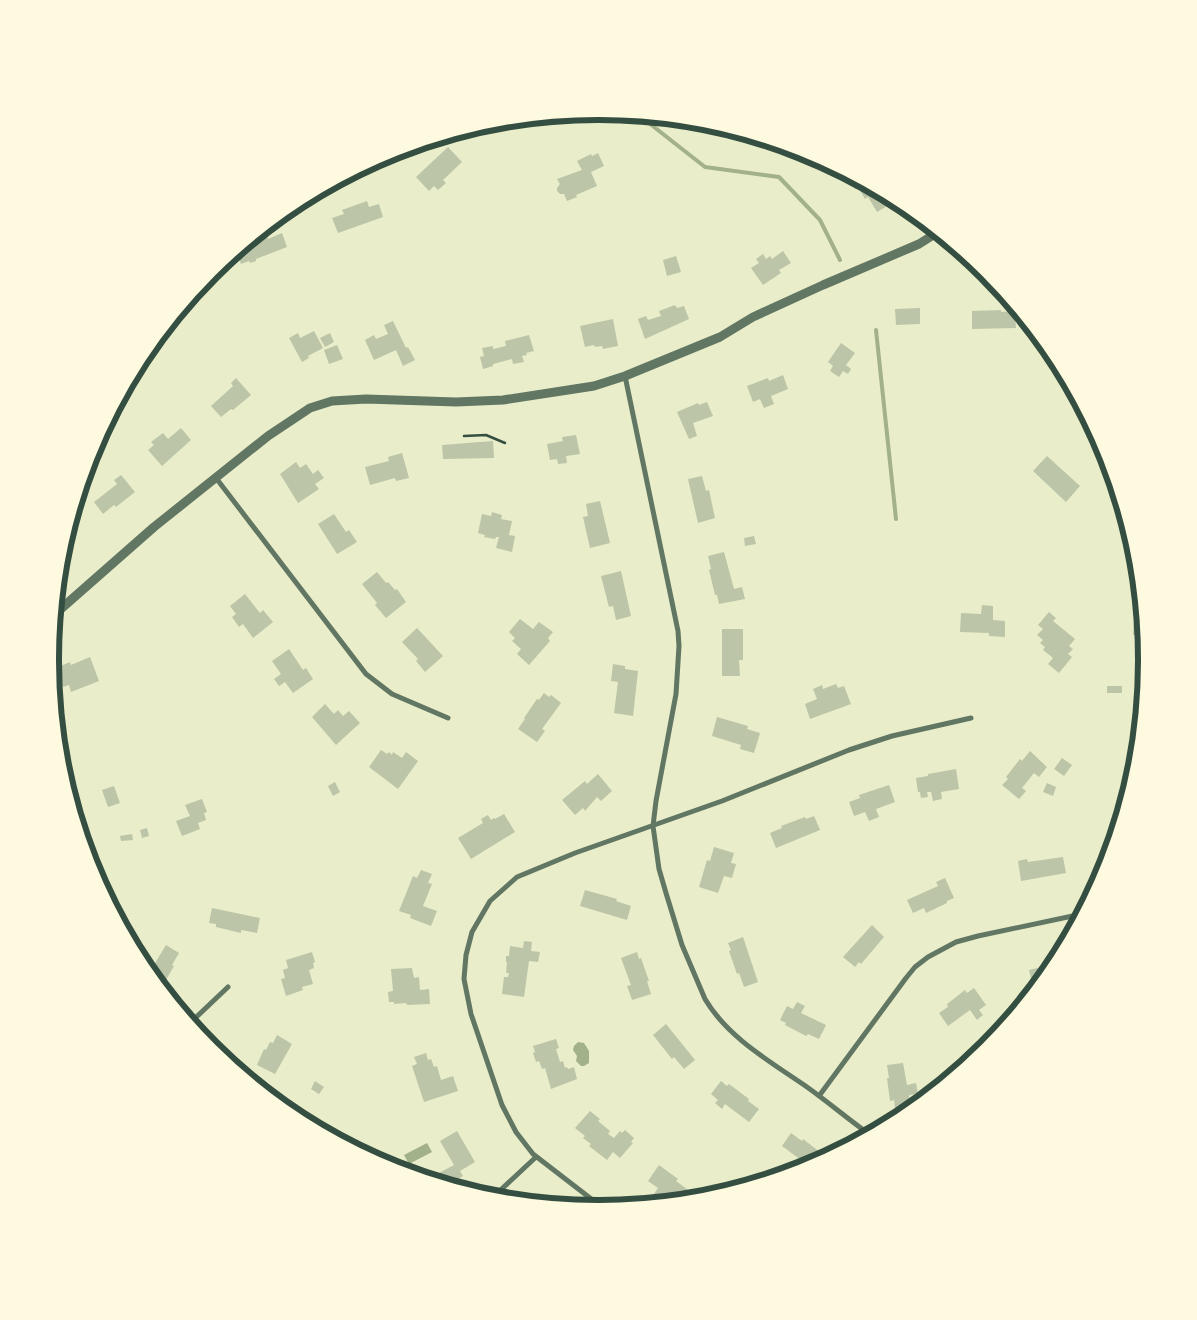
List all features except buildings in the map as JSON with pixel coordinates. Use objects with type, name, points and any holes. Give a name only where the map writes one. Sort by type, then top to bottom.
[{"type":"street","points":[[61,608],[154,527],[287,422],[310,408],[332,401],[366,399],[456,402],[503,400],[594,386],[625,376],[720,337],[754,317],[919,244],[932,236]]},
{"type":"street","points":[[625,376],[678,631],[676,694],[653,826],[659,869],[682,945],[700,989],[710,1007],[728,1028],[743,1042],[863,1130]]},
{"type":"street","points":[[216,478],[366,674],[392,694],[448,718]]},
{"type":"street","points":[[592,1200],[536,1157],[524,1144],[502,1106],[469,1009],[465,991],[464,967],[472,932],[490,901],[517,877],[575,853],[722,801],[849,750],[892,736],[971,718]]},
{"type":"street","points":[[819,1096],[906,978],[915,967],[928,957],[956,942],[1074,916]]},
{"type":"street","points":[[195,1018],[228,987]]},
{"type":"street","points":[[500,1190],[536,1157]]},
{"type":"path","points":[[464,436],[486,435],[505,443]]},
{"type":"shaded area","points":[[578,1042],[584,1043],[589,1051],[589,1063],[584,1066],[581,1066],[576,1061],[577,1056],[573,1050]]},
{"type":"shaded area","points":[[427,1143],[432,1152],[409,1164],[404,1155]]},
{"type":"waterway","points":[[648,123],[705,167],[779,177],[820,220],[840,260]]},
{"type":"waterway","points":[[876,330],[896,519]]}]
